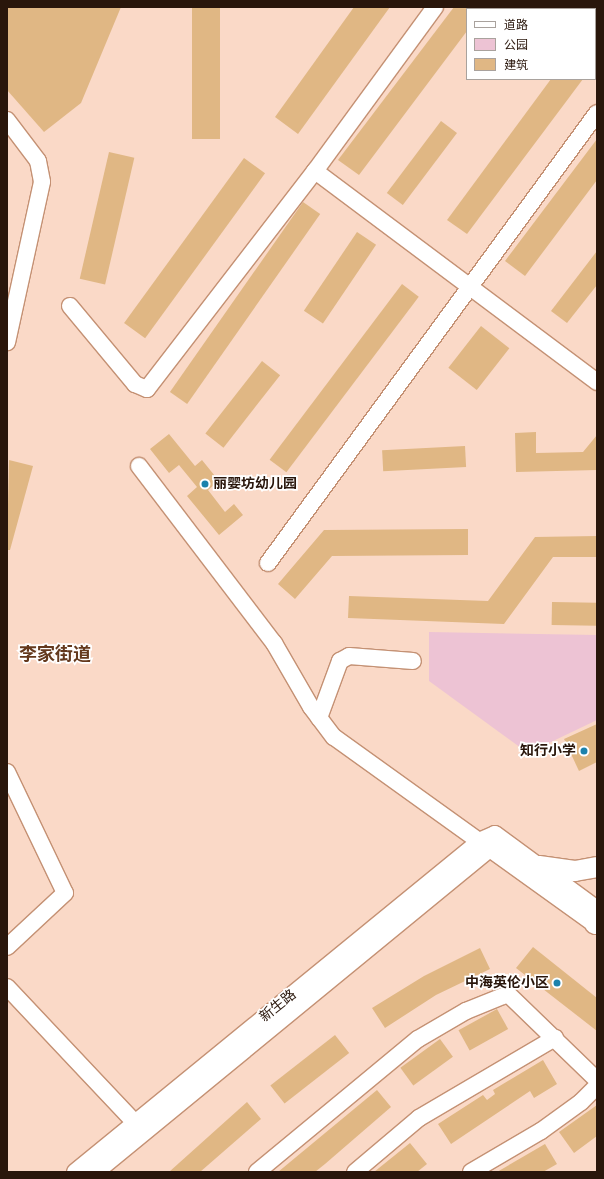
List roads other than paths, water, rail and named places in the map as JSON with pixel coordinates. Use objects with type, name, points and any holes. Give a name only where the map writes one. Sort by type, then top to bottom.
[{"type":"main road","points":[[539,866],[559,871],[597,867]]},
{"type":"street","points":[[70,306],[135,384],[147,389],[315,171],[435,7]]},
{"type":"street","points":[[268,563],[468,286],[597,113]]},
{"type":"street","points":[[7,120],[38,161],[42,182],[7,342]]},
{"type":"street","points":[[315,171],[597,382]]},
{"type":"street","points":[[139,466],[274,644],[319,718],[334,736],[489,841],[597,919]]},
{"type":"street","points":[[319,718],[340,662],[349,656],[413,661]]},
{"type":"street","points":[[7,772],[65,893],[7,947]]},
{"type":"street","points":[[489,841],[539,866],[597,919]]},
{"type":"street","name":"新生路","points":[[75,1172],[489,841]]},
{"type":"street","name":"新生路","points":[[96,1172],[489,841]]},
{"type":"street","points":[[7,987],[135,1124]]},
{"type":"street","points":[[258,1172],[418,1039],[466,1011],[508,994],[597,1080]]},
{"type":"street","points":[[355,1172],[419,1118],[555,1038]]},
{"type":"street","points":[[471,1172],[541,1131],[581,1102],[597,1086]]},
{"type":"place","name":"丽婴坊幼儿园","points":[[205,484]]},
{"type":"place","name":"知行小学","points":[[584,751]]},
{"type":"place","name":"中海英伦小区","points":[[557,983]]},
{"type":"district","name":"李家街道","points":[[55,654]]}]
